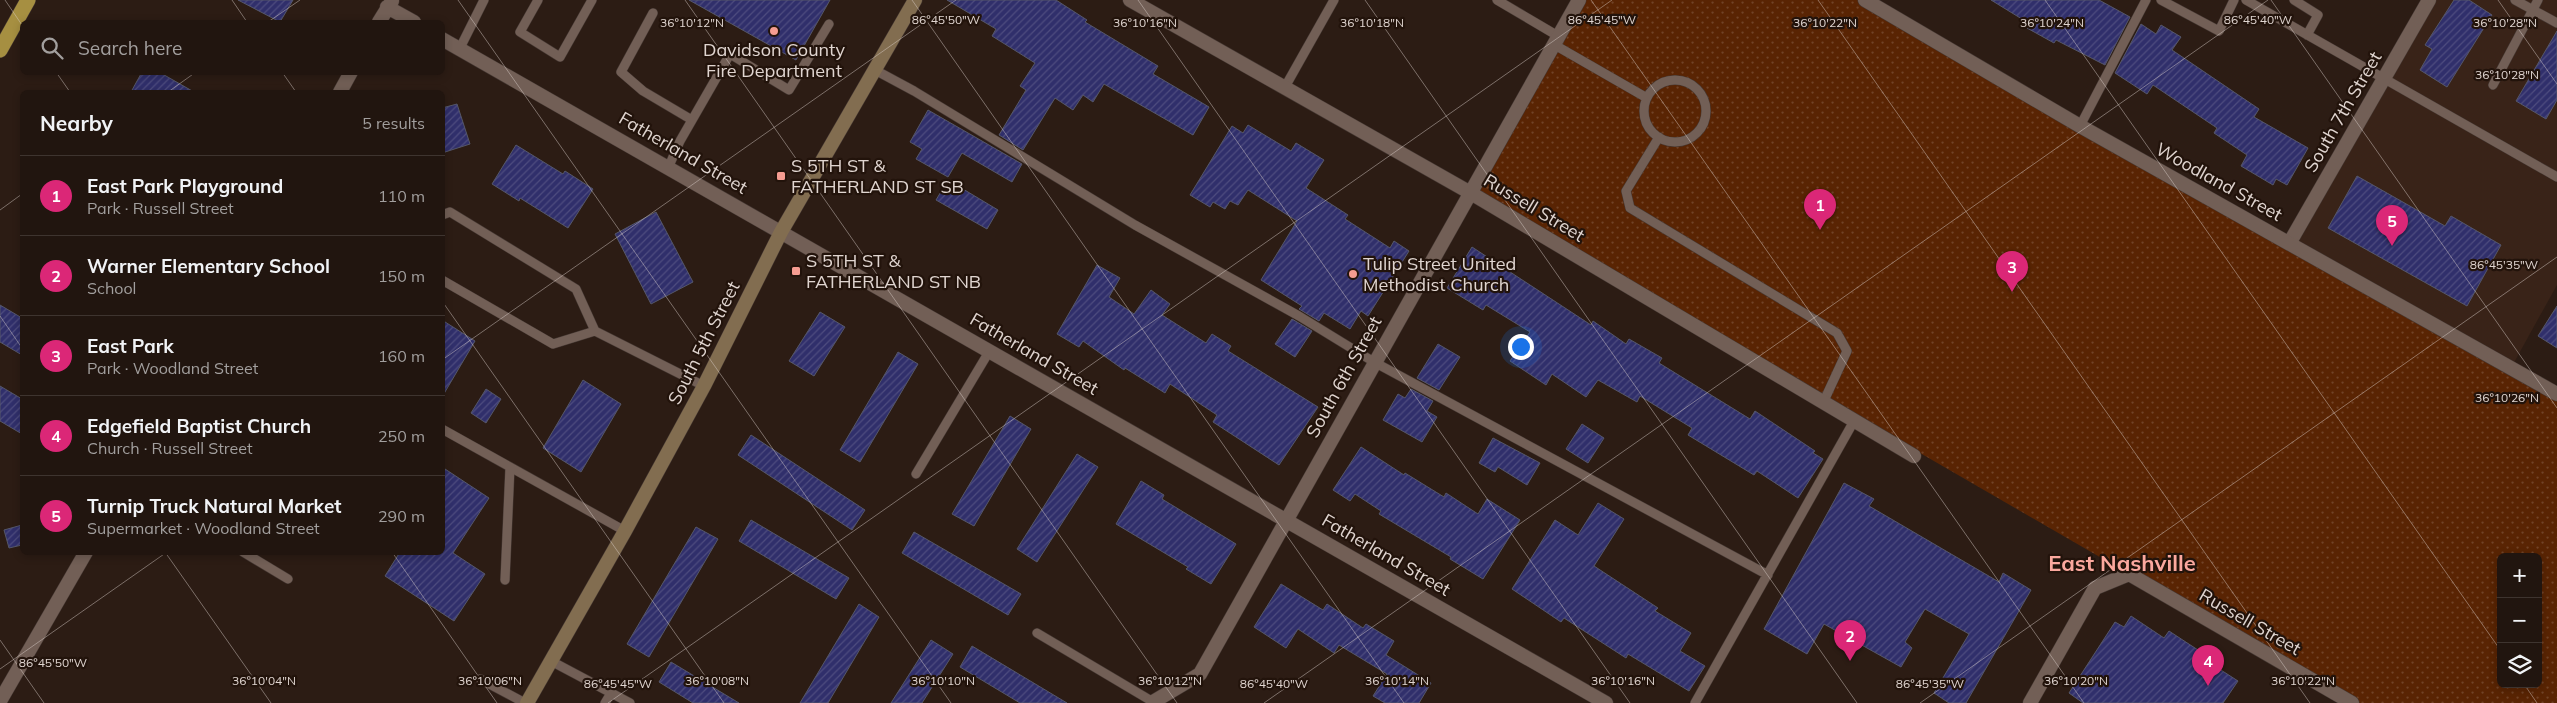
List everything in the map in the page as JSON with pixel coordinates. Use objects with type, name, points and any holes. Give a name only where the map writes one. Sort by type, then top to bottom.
[{"type":"highway","points":[[0,50],[28,0]]},
{"type":"main road","name":"South 5th Street","points":[[526,703],[625,531],[704,386],[781,232],[915,0]]},
{"type":"street","name":"Russell Street","points":[[1130,0],[1469,192],[1914,456]]},
{"type":"street","name":"South 6th Street","points":[[1154,703],[1200,674],[1469,192],[1579,0]]},
{"type":"street","name":"Woodland Street","points":[[1865,0],[2080,126],[2290,242],[2557,394]]},
{"type":"street","name":"South 7th Street","points":[[2290,242],[2429,0]]},
{"type":"street","points":[[380,20],[390,4],[411,20]]},
{"type":"street","name":"Fatherland Street","points":[[445,40],[669,166],[781,232],[1606,703]]},
{"type":"street","points":[[341,90],[350,75]]},
{"type":"street","points":[[0,701],[84,555]]},
{"type":"street","name":"Russell Street","points":[[2030,703],[2094,588],[2129,574],[2352,703]]},
{"type":"lane","points":[[460,48],[484,0]]},
{"type":"lane","points":[[538,0],[520,32],[560,57],[592,0]]},
{"type":"lane","points":[[1285,87],[1334,0]]},
{"type":"lane","points":[[1497,0],[1555,40],[1647,98]]},
{"type":"lane","points":[[2080,126],[2146,0]]},
{"type":"lane","points":[[2161,0],[2219,30],[2234,0]]},
{"type":"lane","points":[[2246,0],[2557,177]]},
{"type":"lane","points":[[2294,0],[2318,15],[2307,35]]},
{"type":"lane","points":[[2515,0],[2557,23]]},
{"type":"lane","points":[[2493,86],[2538,0]]},
{"type":"lane","points":[[653,13],[621,72],[643,91],[692,120]]},
{"type":"lane","points":[[669,166],[692,120],[730,54],[789,90],[829,24]]},
{"type":"lane","points":[[875,70],[914,90],[1136,225],[1299,316],[1374,362],[1768,575]]},
{"type":"lane","points":[[1680,80],[1698,90],[1704,99],[1706,109],[1705,120],[1693,137],[1684,142],[1673,143],[1658,137],[1647,126],[1644,116],[1647,98],[1654,88],[1662,83],[1680,80]]},
{"type":"lane","points":[[1658,137],[1626,191],[1630,208],[1837,333],[1847,351],[1823,402]]},
{"type":"lane","points":[[445,214],[450,212],[576,289],[595,331],[704,386]]},
{"type":"lane","points":[[445,282],[553,344],[595,331]]},
{"type":"lane","points":[[916,474],[990,350]]},
{"type":"lane","points":[[1695,703],[1854,421]]},
{"type":"lane","points":[[445,431],[625,531]]},
{"type":"lane","points":[[505,580],[510,467]]},
{"type":"lane","points":[[248,555],[288,579]]},
{"type":"lane","points":[[1038,633],[1154,703]]},
{"type":"lane","points":[[551,661],[630,703]]},
{"type":"lane","points":[[480,679],[526,703]]},
{"type":"lane","points":[[606,703],[611,693]]},
{"type":"shaded area","points":[[1581,0],[1870,0],[2557,393],[2557,703],[2352,703],[1469,192]]},
{"type":"shaded area","points":[[2429,0],[2557,0],[2557,285],[2511,368],[2290,242]]},
{"type":"building","points":[[238,0],[293,0],[281,20],[276,20]]},
{"type":"building","name":"Davidson County Fire Department","points":[[689,0],[830,0],[796,60]]},
{"type":"building","points":[[947,0],[1056,0],[1087,20],[1085,22],[1158,66],[1153,74],[1209,107],[1193,135],[1104,84],[1093,102],[1083,95],[1073,110],[1055,98],[1023,150],[999,135],[1026,90],[1020,86],[1035,63],[992,36],[996,29]]},
{"type":"building","points":[[1991,0],[2099,0],[2130,17],[2105,65],[2056,40],[2054,43],[2027,28],[2030,24]]},
{"type":"building","points":[[2454,0],[2469,0],[2492,15],[2447,87],[2420,70],[2432,49],[2425,45]]},
{"type":"building","points":[[2141,24],[2156,34],[2161,25],[2181,37],[2172,50],[2259,109],[2254,117],[2308,148],[2287,185],[2276,179],[2273,185],[2241,166],[2247,155],[2214,133],[2217,128],[2153,85],[2147,94],[2115,73]]},
{"type":"building","points":[[2557,31],[2557,100],[2546,119],[2516,101]]},
{"type":"building","points":[[140,75],[164,75],[190,90],[132,90]]},
{"type":"building","points":[[457,104],[470,144],[445,152],[445,107]]},
{"type":"building","points":[[928,110],[1022,164],[1012,182],[962,153],[948,177],[916,159],[922,149],[910,142]]},
{"type":"building","points":[[1248,125],[1291,151],[1296,143],[1324,160],[1306,188],[1348,215],[1345,219],[1390,248],[1394,241],[1409,251],[1368,316],[1361,311],[1350,329],[1324,313],[1319,321],[1299,309],[1302,306],[1261,280],[1297,221],[1248,190],[1238,205],[1230,201],[1225,209],[1213,202],[1210,207],[1190,195],[1232,126],[1243,133]]},
{"type":"building","points":[[516,145],[563,174],[565,171],[593,189],[568,228],[520,198],[519,201],[492,184]]},
{"type":"building","points":[[2357,176],[2445,226],[2451,216],[2501,245],[2467,306],[2328,228]]},
{"type":"building","points":[[948,180],[998,210],[987,229],[936,200]]},
{"type":"building","points":[[656,212],[693,282],[651,304],[615,234]]},
{"type":"building","points":[[1472,247],[1591,325],[1593,321],[1626,344],[1629,339],[1662,358],[1659,363],[1750,419],[1755,411],[1815,451],[1813,453],[1823,459],[1798,498],[1757,471],[1754,475],[1688,435],[1692,428],[1640,396],[1637,402],[1598,380],[1586,397],[1552,374],[1546,385],[1510,361],[1530,332],[1486,305],[1483,310],[1447,288]]},
{"type":"building","points":[[1097,265],[1120,278],[1109,297],[1134,314],[1151,290],[1170,304],[1162,315],[1206,343],[1212,334],[1231,346],[1228,351],[1318,407],[1279,465],[1213,422],[1217,415],[1170,384],[1165,393],[1125,368],[1124,370],[1083,341],[1079,347],[1057,334]]},
{"type":"building","points":[[0,305],[20,317],[20,354],[0,342]]},
{"type":"building","points":[[2557,306],[2557,348],[2538,336]]},
{"type":"building","points":[[820,312],[845,327],[814,376],[789,361]]},
{"type":"building","points":[[1292,319],[1312,331],[1295,357],[1275,344]]},
{"type":"building","points":[[445,322],[475,341],[445,392]]},
{"type":"building","points":[[1438,344],[1460,357],[1439,390],[1417,378]]},
{"type":"building","points":[[898,352],[918,364],[860,462],[840,450]]},
{"type":"building","points":[[583,380],[621,404],[581,472],[543,448]]},
{"type":"building","points":[[0,386],[20,398],[20,433],[0,421]]},
{"type":"building","points":[[486,389],[501,399],[486,423],[471,413]]},
{"type":"building","points":[[1411,389],[1433,401],[1427,411],[1437,417],[1422,442],[1383,420],[1398,394],[1405,398]]},
{"type":"building","points":[[1010,416],[1031,429],[974,526],[952,514]]},
{"type":"building","points":[[1582,424],[1604,438],[1588,463],[1566,449]]},
{"type":"building","points":[[751,435],[865,510],[852,530],[738,455]]},
{"type":"building","points":[[1493,438],[1540,463],[1527,485],[1498,467],[1495,472],[1479,463]]},
{"type":"building","points":[[1361,447],[1404,475],[1405,473],[1444,497],[1446,493],[1478,514],[1487,499],[1520,520],[1483,579],[1450,559],[1451,557],[1379,514],[1381,511],[1355,494],[1350,501],[1333,490]]},
{"type":"building","points":[[1077,454],[1098,467],[1037,562],[1017,549]]},
{"type":"building","points":[[445,469],[489,498],[453,553],[485,574],[454,621],[385,576],[398,555],[445,555]]},
{"type":"building","points":[[1141,481],[1164,495],[1162,499],[1236,544],[1211,584],[1186,569],[1188,567],[1116,524]]},
{"type":"building","points":[[1844,483],[1874,499],[1869,506],[1999,582],[2003,573],[2031,590],[1966,703],[1949,703],[1934,693],[1969,634],[1925,609],[1905,642],[1912,648],[1901,667],[1824,624],[1807,654],[1764,629]]},
{"type":"building","points":[[1598,503],[1624,519],[1594,566],[1658,608],[1655,611],[1691,633],[1680,651],[1705,666],[1689,691],[1628,654],[1626,658],[1564,618],[1561,622],[1512,589],[1555,520],[1578,535]]},
{"type":"building","points":[[751,520],[849,578],[836,599],[739,541]]},
{"type":"building","points":[[20,526],[20,545],[9,548],[4,530]]},
{"type":"building","points":[[696,527],[718,539],[649,657],[627,644]]},
{"type":"building","points":[[914,532],[1021,594],[1008,615],[902,553]]},
{"type":"building","points":[[1281,584],[1323,610],[1327,604],[1363,628],[1366,624],[1394,641],[1386,655],[1431,683],[1419,703],[1385,703],[1373,696],[1387,674],[1339,645],[1334,653],[1298,629],[1286,648],[1254,627]]},
{"type":"building","points":[[859,604],[879,617],[828,703],[800,703]]},
{"type":"building","points":[[2131,616],[2164,638],[2169,631],[2198,650],[2196,654],[2238,681],[2223,703],[2083,703],[2069,693],[2115,622],[2124,627]]},
{"type":"building","points":[[931,640],[953,654],[922,703],[891,703]]},
{"type":"building","points":[[972,646],[1067,703],[1020,703],[960,667]]},
{"type":"building","points":[[671,662],[739,703],[693,703],[659,682]]},
{"type":"place","name":"Davidson County Fire Department","points":[[774,31]]},
{"type":"place","name":"S 5TH ST & FATHERLAND ST SB","points":[[781,176]]},
{"type":"place","name":"East Park Playground","points":[[1820,230]]},
{"type":"place","name":"Turnip Truck Natural Market","points":[[2392,246]]},
{"type":"place","name":"S 5TH ST & FATHERLAND ST NB","points":[[796,271]]},
{"type":"place","name":"Tulip Street United Methodist Church","points":[[1353,274]]},
{"type":"place","name":"East Park","points":[[2012,292]]},
{"type":"place","name":"Warner Elementary School","points":[[1850,661]]},
{"type":"place","name":"Edgefield Baptist Church","points":[[2208,686]]},
{"type":"district","name":"East Nashville","points":[[2122,563]]}]
